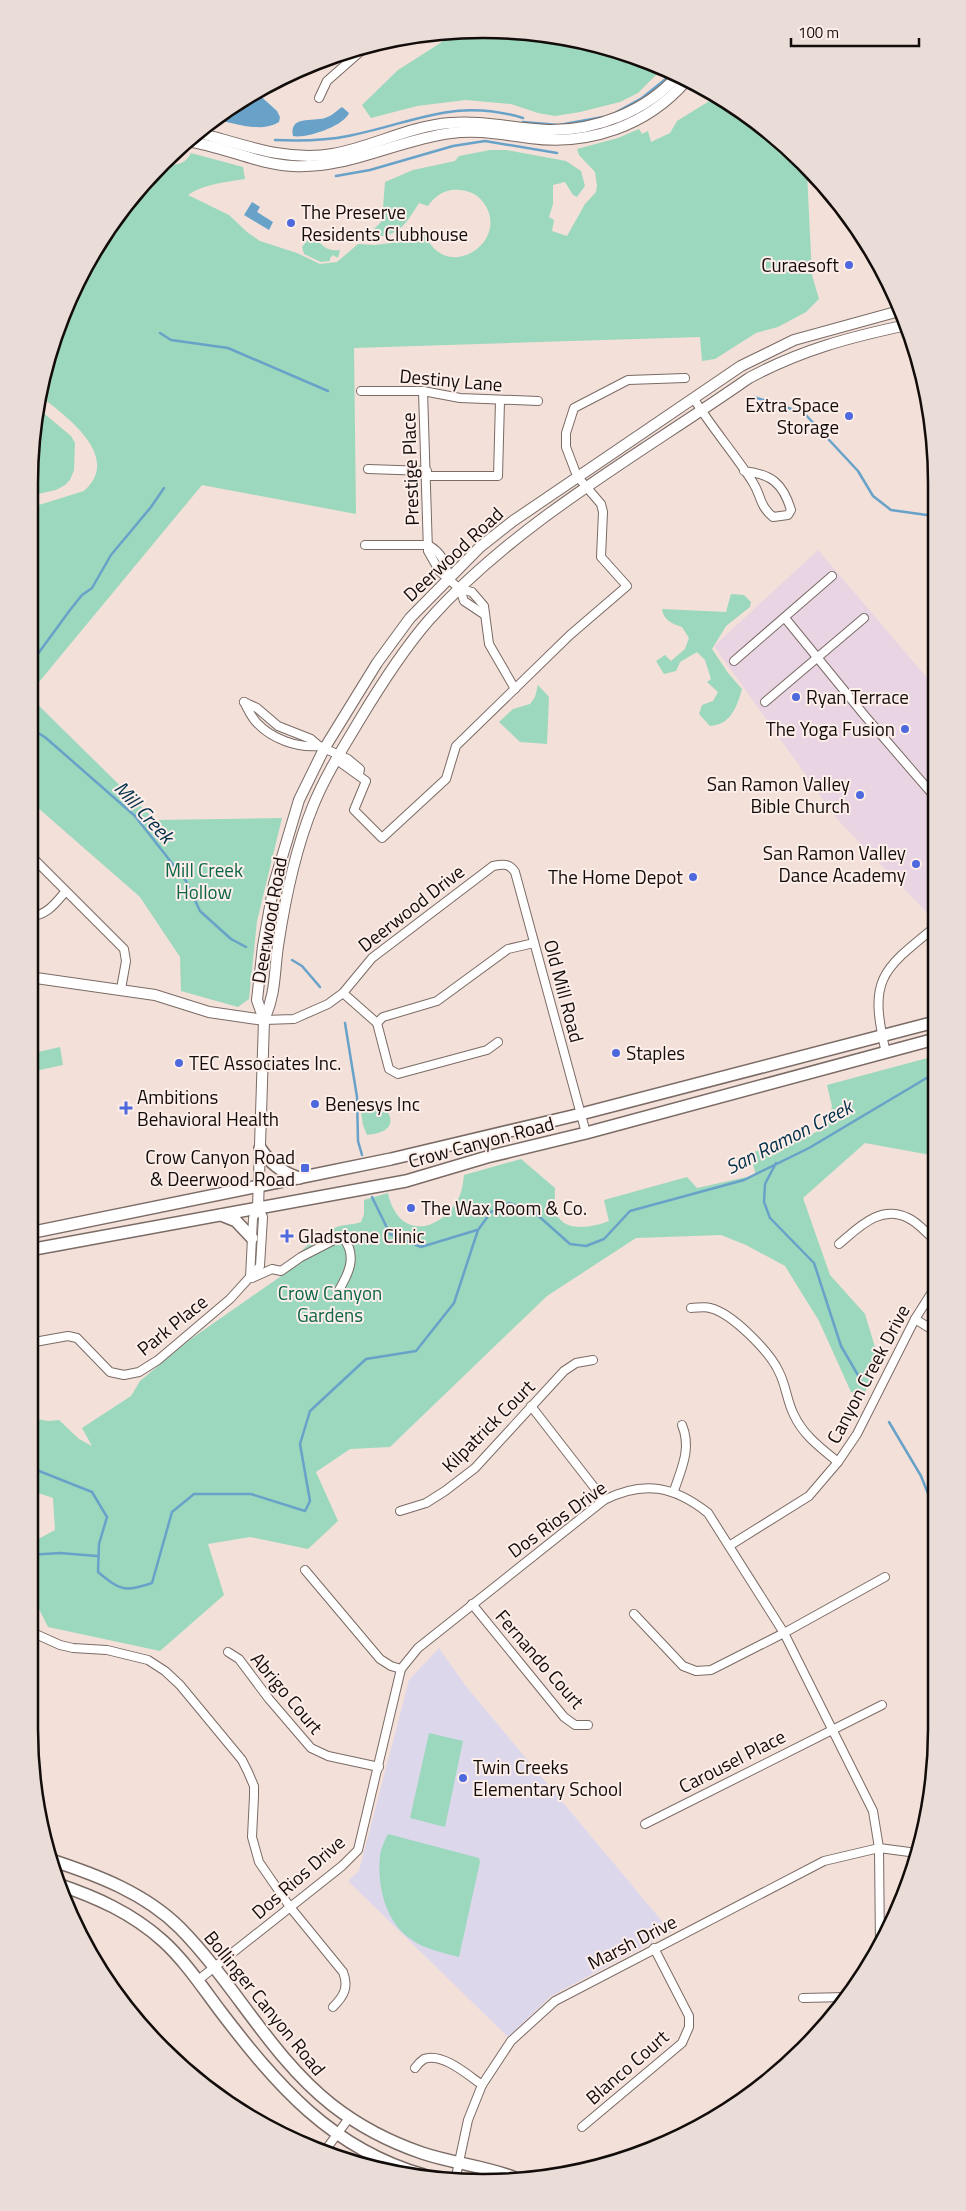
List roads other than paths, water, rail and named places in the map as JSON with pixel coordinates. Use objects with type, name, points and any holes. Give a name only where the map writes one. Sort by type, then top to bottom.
[{"type":"main road","name":"Crow Canyon Road","points":[[38,1231],[259,1187],[581,1114],[928,1024]]},
{"type":"main road","name":"Crow Canyon Road","points":[[38,1248],[406,1181],[487,1157],[586,1133],[928,1042]]},
{"type":"main road","points":[[260,1148],[268,1161],[287,1174],[300,1178]]},
{"type":"main road","points":[[220,1215],[236,1221],[252,1238]]},
{"type":"main road","name":"Bollinger Canyon Road","points":[[59,1863],[125,1889],[179,1927],[214,1968],[284,2060],[311,2088],[349,2118],[381,2136],[422,2153],[503,2173]]},
{"type":"main road","name":"Bollinger Canyon Road","points":[[67,1888],[114,1906],[141,1923],[165,1942],[269,2073],[297,2103],[338,2134],[375,2157],[400,2166]]},
{"type":"street","points":[[319,98],[327,81],[354,57]]},
{"type":"street","points":[[206,135],[267,152],[312,156],[334,153],[446,123],[492,123],[548,130],[577,128],[606,121],[636,108],[656,96],[673,80]]},
{"type":"street","points":[[195,143],[224,149],[271,164],[317,166],[338,163],[451,132],[496,133],[553,140],[581,138],[610,132],[641,119],[660,106],[683,84]]},
{"type":"street","name":"Deerwood Road","points":[[258,1208],[264,1020],[258,1000],[262,946],[274,884],[299,800],[322,748],[392,639],[448,578],[480,547],[513,521],[741,366],[794,340],[895,312]]},
{"type":"street","name":"Deerwood Road","points":[[264,1020],[273,998],[278,948],[297,854],[313,806],[389,671],[429,620],[460,589],[524,532],[749,378],[778,362],[824,344],[900,327]]},
{"type":"street","points":[[322,748],[309,748],[271,734],[256,722],[244,702],[257,708],[278,726],[311,739],[322,748],[339,757],[341,763],[355,774],[359,774],[366,781],[354,810],[382,838],[446,779],[456,746],[570,635],[627,586],[601,557],[603,512],[601,504],[578,476],[566,447],[566,433],[574,408],[628,380],[685,378]]},
{"type":"street","name":"Destiny Lane","points":[[361,391],[424,392],[460,398],[538,401]]},
{"type":"street","name":"Prestige Place","points":[[424,392],[428,545],[434,548],[448,566],[448,578]]},
{"type":"street","points":[[694,399],[744,471],[754,483],[763,508],[773,517],[788,516],[791,510],[788,499],[778,484],[769,476],[744,471]]},
{"type":"street","points":[[368,469],[427,474],[498,476],[500,401]]},
{"type":"street","points":[[365,545],[428,545]]},
{"type":"street","points":[[734,661],[832,576]]},
{"type":"street","points":[[448,578],[460,589],[472,592],[481,600],[484,606],[488,644],[515,689]]},
{"type":"street","points":[[785,618],[847,692],[864,716],[928,789]]},
{"type":"street","points":[[765,702],[864,618]]},
{"type":"street","points":[[38,864],[124,949],[126,961],[121,990]]},
{"type":"street","name":"Deerwood Drive","points":[[38,978],[155,995],[209,1012],[264,1020],[294,1018],[328,1004],[343,993],[372,958],[493,866],[504,864]]},
{"type":"street","name":"Old Mill Road","points":[[504,864],[511,866],[515,872],[586,1133]]},
{"type":"street","points":[[38,916],[50,911],[65,892]]},
{"type":"street","points":[[886,1053],[878,1022],[878,1000],[882,980],[890,966],[905,951],[928,933]]},
{"type":"street","points":[[376,1023],[383,1017],[437,1001],[508,949],[534,943]]},
{"type":"street","points":[[343,993],[376,1023],[389,1070],[398,1074],[487,1050],[498,1042]]},
{"type":"street","points":[[258,1208],[253,1218],[250,1278],[272,1269],[281,1270],[301,1256],[338,1238],[344,1239],[348,1244],[351,1256],[347,1276],[340,1290]]},
{"type":"street","name":"Park Place","points":[[38,1341],[68,1336],[77,1338],[110,1372],[124,1376],[139,1372],[158,1360],[230,1299],[260,1266],[263,1217],[258,1208]]},
{"type":"street","points":[[839,1244],[869,1219],[889,1214],[908,1218],[928,1234]]},
{"type":"street","name":"Canyon Creek Drive","points":[[730,1546],[809,1496],[838,1462],[857,1434],[915,1319],[928,1299]]},
{"type":"street","points":[[691,1308],[709,1307],[722,1312],[770,1356],[780,1373],[793,1415],[816,1444],[838,1462]]},
{"type":"street","points":[[915,1319],[928,1327]]},
{"type":"street","name":"Kilpatrick Court","points":[[400,1511],[426,1503],[445,1492],[475,1468],[564,1371],[576,1362],[593,1360]]},
{"type":"street","points":[[531,1406],[604,1500]]},
{"type":"street","points":[[674,1491],[687,1452],[687,1437],[682,1426]]},
{"type":"street","name":"Dos Rios Drive","points":[[197,1981],[358,1850],[380,1767],[401,1669],[418,1648],[604,1500],[633,1489],[652,1488],[674,1491],[693,1501],[708,1514],[784,1633],[874,1811],[879,1848],[880,1931]]},
{"type":"street","points":[[305,1570],[380,1659],[391,1666],[401,1669]]},
{"type":"street","points":[[634,1614],[683,1666],[696,1671],[711,1670],[784,1633],[886,1577]]},
{"type":"street","name":"Fernando Court","points":[[472,1604],[564,1717],[575,1725],[588,1725]]},
{"type":"street","points":[[38,1635],[60,1645],[74,1648],[107,1650],[148,1660],[165,1671],[180,1685],[242,1760],[254,1791],[252,1828],[254,1849],[259,1862],[290,1907],[343,1972],[347,1983],[343,1997],[333,2007]]},
{"type":"street","name":"Abrigo Court","points":[[228,1652],[239,1659],[269,1699],[312,1748],[328,1756],[380,1767]]},
{"type":"street","name":"Carousel Place","points":[[645,1824],[882,1705]]},
{"type":"street","name":"Marsh Drive","points":[[457,2173],[468,2120],[482,2085],[512,2041],[555,2001],[824,1861],[879,1848],[910,1852]]},
{"type":"street","name":"Blanco Court","points":[[582,2127],[682,2043],[689,2027],[689,2016],[654,1948]]},
{"type":"street","points":[[803,1998],[837,1998]]},
{"type":"street","points":[[415,2068],[423,2060],[436,2058],[458,2068],[482,2085]]},
{"type":"street","points":[[329,2146],[349,2118]]},
{"type":"water","points":[[261,96],[277,111],[280,117],[279,122],[271,125],[263,127],[224,121]]},
{"type":"water","points":[[342,107],[349,113],[346,118],[333,127],[307,136],[293,136],[294,125],[298,122],[325,118]]},
{"type":"water","points":[[252,202],[260,207],[257,212],[273,222],[269,230],[244,215]]},
{"type":"waterway","points":[[613,114],[642,98],[668,78]]},
{"type":"waterway","points":[[275,140],[339,138],[434,114],[455,111],[498,112],[523,118]]},
{"type":"waterway","points":[[523,122],[559,125],[603,117]]},
{"type":"waterway","points":[[336,176],[370,170],[453,146],[485,141],[557,153]]},
{"type":"waterway","points":[[160,333],[171,340],[228,348],[328,391]]},
{"type":"waterway","points":[[754,397],[804,413],[858,471],[873,496],[891,510],[928,515]]},
{"type":"waterway","points":[[38,654],[82,595],[92,588],[111,555],[151,507],[164,488]]},
{"type":"waterway","name":"Mill Creek","points":[[38,733],[135,816],[186,881],[200,911],[231,939],[246,947]]},
{"type":"waterway","name":"Mill Creek","points":[[292,960],[302,966],[320,987]]},
{"type":"waterway","name":"Mill Creek","points":[[345,1023],[357,1097],[358,1141],[362,1155]]},
{"type":"waterway","name":"San Ramon Creek","points":[[38,1471],[92,1492],[107,1517],[99,1544],[98,1572],[112,1583],[123,1588],[135,1588],[152,1583],[172,1512],[194,1494],[251,1494],[305,1511],[310,1501],[300,1444],[310,1411],[366,1359],[416,1351],[454,1303],[478,1230],[491,1212],[509,1203],[534,1212],[570,1244],[586,1246],[604,1239],[630,1211],[744,1180],[809,1148],[928,1077]]},
{"type":"waterway","points":[[776,1163],[765,1184],[764,1202],[770,1218],[814,1263],[841,1346],[862,1382]]},
{"type":"waterway","name":"Mill Creek","points":[[372,1197],[390,1234],[421,1247],[477,1230]]},
{"type":"waterway","points":[[889,1422],[921,1476],[928,1494]]},
{"type":"waterway","points":[[38,1554],[60,1553],[97,1556]]},
{"type":"place","name":"The Preserve Residents Clubhouse","points":[[291,223]]},
{"type":"place","name":"Curaesoft","points":[[849,265]]},
{"type":"place","name":"Extra Space Storage","points":[[849,416]]},
{"type":"place","name":"Ryan Terrace","points":[[796,697]]},
{"type":"place","name":"The Yoga Fusion","points":[[905,729]]},
{"type":"place","name":"San Ramon Valley Bible Church","points":[[860,795]]},
{"type":"place","name":"San Ramon Valley Dance Academy","points":[[916,864]]},
{"type":"place","name":"The Home Depot","points":[[693,877]]},
{"type":"place","name":"Staples","points":[[616,1053]]},
{"type":"place","name":"TEC Associates Inc.","points":[[179,1063]]},
{"type":"place","name":"Benesys Inc","points":[[315,1104]]},
{"type":"place","name":"Ambitions Behavioral Health","points":[[126,1108]]},
{"type":"place","name":"Crow Canyon Road & Deerwood Road","points":[[305,1168]]},
{"type":"place","name":"The Wax Room & Co.","points":[[411,1208]]},
{"type":"place","name":"Gladstone Clinic","points":[[287,1236]]},
{"type":"place","name":"Twin Creeks Elementary School","points":[[463,1778]]},
{"type":"park label","name":"Mill Creek Hollow","points":[[204,881]]},
{"type":"park label","name":"Crow Canyon Gardens","points":[[330,1304]]}]
